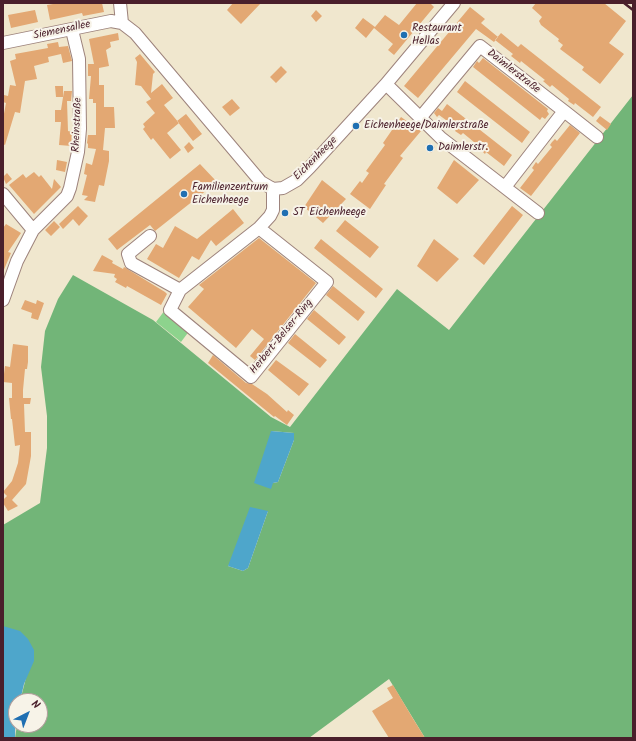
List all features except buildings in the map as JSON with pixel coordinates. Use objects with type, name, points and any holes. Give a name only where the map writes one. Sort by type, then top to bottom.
[{"type":"street","points":[[120,3],[122,23],[135,34],[260,182],[273,189]]},
{"type":"street","name":"Eichenheege","points":[[273,189],[283,188],[297,180],[386,84],[454,3]]},
{"type":"street","name":"Siemensallee","points":[[3,43],[112,21],[122,23]]},
{"type":"street","name":"Rheinstraße","points":[[3,300],[17,261],[33,230],[67,196],[74,172],[80,129],[79,59],[72,30]]},
{"type":"street","name":"Daimlerstraße","points":[[420,118],[480,46],[597,137]]},
{"type":"street","points":[[386,84],[441,138],[538,213]]},
{"type":"street","points":[[505,187],[564,111]]},
{"type":"street","name":"Herbert-Belser-Ring","points":[[259,228],[327,282],[251,377],[170,310],[180,290],[259,228],[272,212],[273,189]]},
{"type":"street","points":[[3,194],[33,230]]},
{"type":"street","points":[[150,236],[128,254],[131,263],[180,290]]},
{"type":"green space","points":[[633,95],[633,738],[425,738],[389,679],[309,738],[15,738],[16,733],[48,733],[48,693],[22,693],[27,674],[3,626],[3,525],[40,503],[47,448],[47,416],[41,367],[45,331],[58,299],[73,275],[153,320],[271,417],[290,427],[397,289],[449,330]],"holes":[[[271,431],[294,433],[294,440],[278,482],[273,483]],[[268,511],[248,568],[243,571],[228,566]]]},
{"type":"green space","points":[[165,310],[190,330],[181,342],[156,322]]},
{"type":"water","points":[[271,431],[294,433],[294,440],[278,482],[273,483],[271,489],[254,483]]},
{"type":"water","points":[[250,507],[268,511],[248,568],[243,571],[228,566]]},
{"type":"water","points":[[3,626],[20,631],[28,639],[34,650],[34,661],[24,684],[22,693],[8,693],[8,733],[15,733],[15,738],[3,738]]},
{"type":"railway","points":[[624,3],[633,10]]},
{"type":"place","name":"Restaurant Hellas","points":[[404,35]]},
{"type":"place","name":"Eichenheege/Daimlerstraße","points":[[356,126]]},
{"type":"place","name":"Daimlerstr.","points":[[430,148]]},
{"type":"place","name":"Familienzentrum Eichenheege","points":[[184,194]]},
{"type":"place","name":"ST Eichenheege","points":[[285,213]]}]
